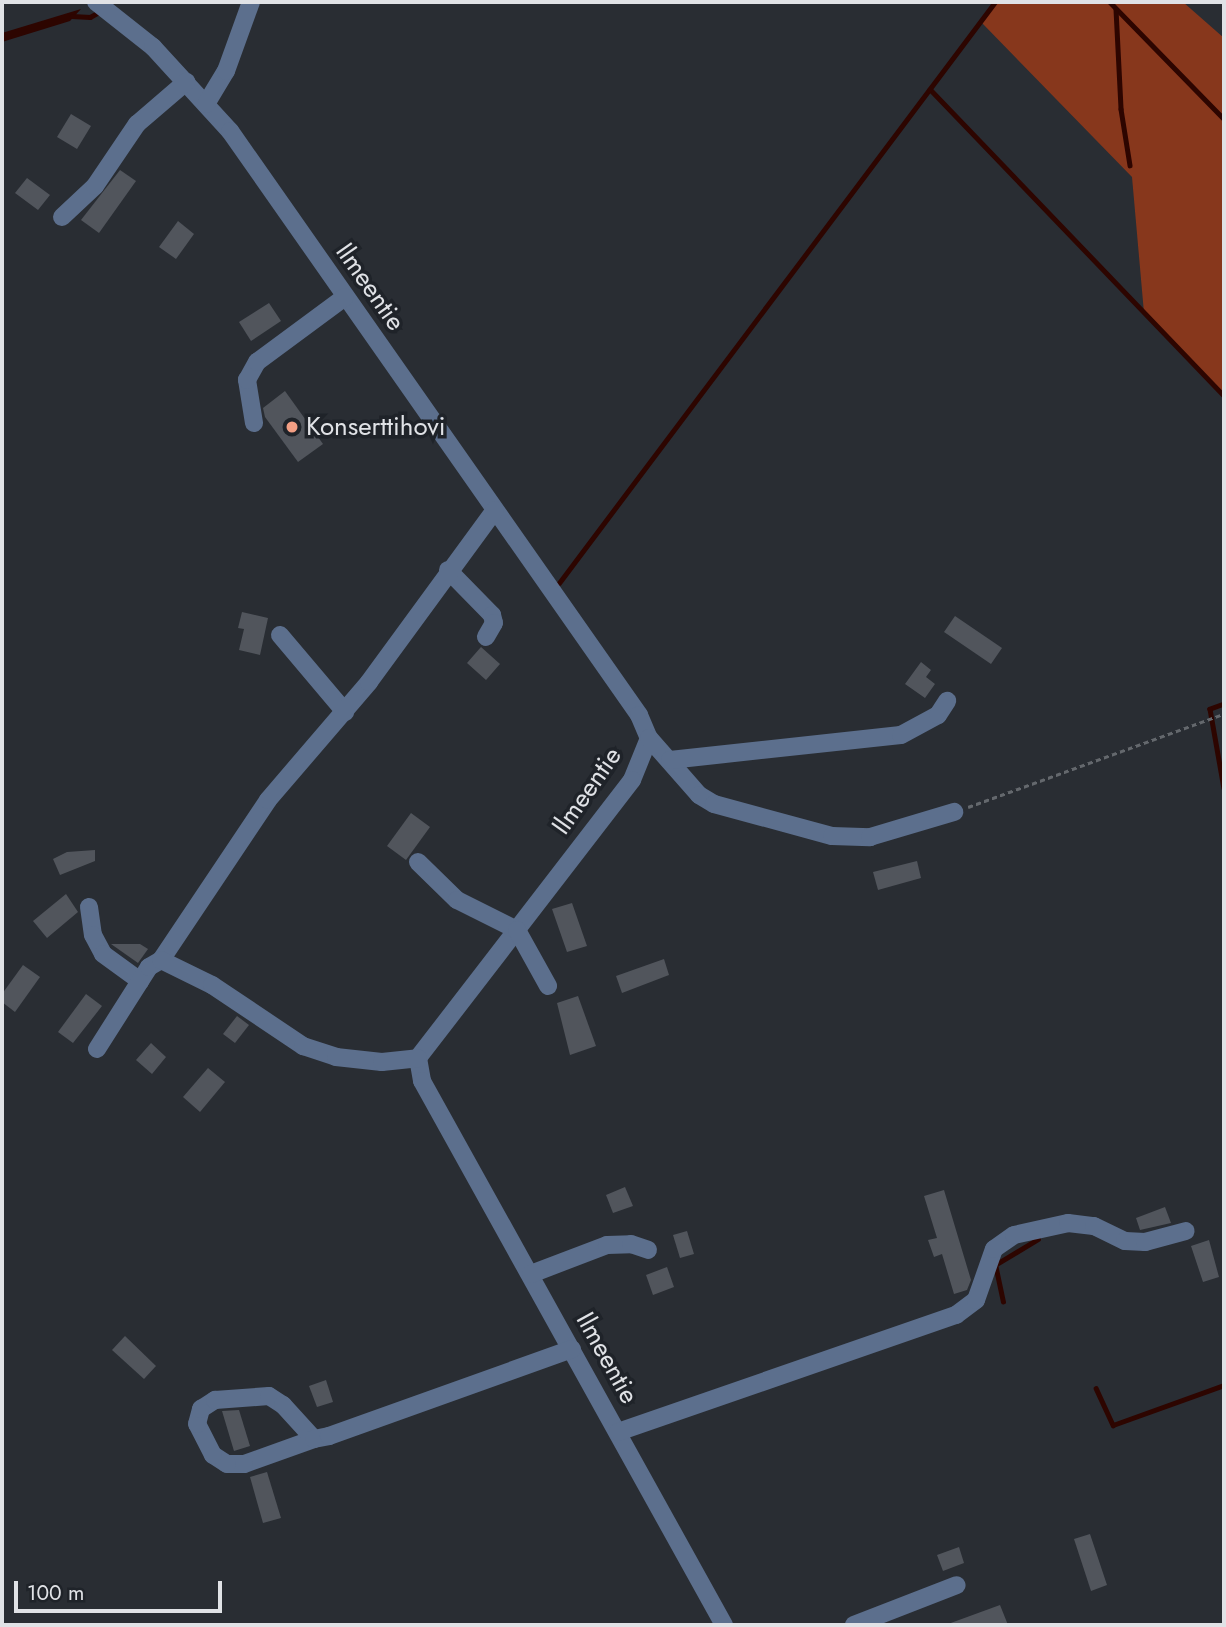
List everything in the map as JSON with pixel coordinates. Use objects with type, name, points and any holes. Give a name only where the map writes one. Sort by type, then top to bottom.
[{"type":"street","name":"Ilmeentie","points":[[96,2],[153,47],[206,104],[639,715],[649,738],[632,780],[418,1058],[422,1081],[724,1625]]},
{"type":"street","points":[[206,104],[226,71],[251,2]]},
{"type":"street","points":[[62,217],[95,186],[137,124],[186,82]]},
{"type":"street","points":[[254,423],[247,380],[257,362],[345,297]]},
{"type":"street","points":[[97,1049],[139,981],[161,960],[268,800],[345,712],[495,510]]},
{"type":"street","points":[[448,570],[492,615],[494,623],[486,637]]},
{"type":"street","points":[[280,635],[345,712]]},
{"type":"street","points":[[670,760],[901,736],[938,715],[947,701]]},
{"type":"street","points":[[649,738],[699,795],[714,804],[832,836],[870,837],[954,812]]},
{"type":"street","points":[[418,862],[457,901],[517,930],[548,986]]},
{"type":"street","points":[[89,907],[93,935],[103,954],[139,981]]},
{"type":"street","points":[[161,960],[212,985],[303,1046],[336,1057],[382,1062],[418,1058]]},
{"type":"street","points":[[618,1432],[956,1315],[976,1300],[995,1249],[1014,1235],[1068,1223],[1094,1226],[1125,1241],[1145,1242],[1186,1231]]},
{"type":"street","points":[[531,1274],[607,1245],[631,1244],[648,1250]]},
{"type":"street","points":[[314,1439],[283,1405],[269,1396],[215,1400],[201,1409],[197,1424],[213,1455],[227,1464],[244,1464],[572,1349]]},
{"type":"street","points":[[854,1625],[957,1585]]},
{"type":"path","points":[[954,812],[1224,714]]},
{"type":"shaded area","points":[[998,2],[1183,2],[1224,38],[1224,397],[1144,313],[1132,177],[982,23]]},
{"type":"shaded area","points":[[81,9],[70,21],[2,42],[2,33]]},
{"type":"building","points":[[71,114],[91,126],[77,149],[57,137]]},
{"type":"building","points":[[120,170],[136,181],[99,233],[81,220]]},
{"type":"building","points":[[27,178],[50,195],[38,210],[15,193]]},
{"type":"building","points":[[178,221],[194,234],[176,259],[159,247]]},
{"type":"building","points":[[269,303],[281,321],[251,341],[239,322]]},
{"type":"building","name":"Konserttihovi","points":[[285,391],[323,444],[298,462],[265,417],[263,408]]},
{"type":"building","points":[[242,612],[268,618],[260,655],[239,650],[244,629],[238,628]]},
{"type":"building","points":[[955,616],[1002,648],[991,664],[944,632]]},
{"type":"building","points":[[481,647],[500,664],[486,680],[467,663]]},
{"type":"building","points":[[921,662],[931,670],[926,677],[935,684],[925,698],[905,684]]},
{"type":"building","points":[[411,813],[430,827],[406,860],[387,846]]},
{"type":"building","points":[[95,850],[95,861],[60,875],[53,859],[67,852]]},
{"type":"building","points":[[917,861],[921,878],[878,890],[873,872]]},
{"type":"building","points":[[66,894],[78,912],[47,938],[33,921]]},
{"type":"building","points":[[572,903],[587,946],[567,952],[552,909]]},
{"type":"building","points":[[111,944],[140,944],[148,949],[138,963]]},
{"type":"building","points":[[664,959],[669,975],[622,993],[616,976]]},
{"type":"building","points":[[23,965],[40,977],[15,1012],[2,1002],[2,994]]},
{"type":"building","points":[[86,994],[102,1006],[73,1043],[58,1032]]},
{"type":"building","points":[[578,996],[596,1046],[570,1055],[557,1003]]},
{"type":"building","points":[[237,1016],[249,1025],[235,1043],[223,1034]]},
{"type":"building","points":[[151,1043],[166,1057],[152,1074],[136,1060]]},
{"type":"building","points":[[208,1068],[225,1082],[200,1112],[183,1097]]},
{"type":"building","points":[[625,1187],[633,1206],[613,1213],[606,1195]]},
{"type":"building","points":[[944,1190],[971,1280],[967,1290],[954,1294],[942,1254],[934,1257],[928,1240],[937,1238],[924,1196]]},
{"type":"building","points":[[1165,1207],[1171,1223],[1140,1230],[1136,1218]]},
{"type":"building","points":[[687,1231],[694,1254],[680,1258],[673,1235]]},
{"type":"building","points":[[1209,1240],[1219,1277],[1203,1282],[1191,1246]]},
{"type":"building","points":[[667,1267],[674,1287],[653,1295],[646,1275]]},
{"type":"building","points":[[125,1336],[156,1366],[144,1379],[112,1350]]},
{"type":"building","points":[[326,1380],[333,1402],[317,1407],[309,1386]]},
{"type":"building","points":[[239,1410],[250,1446],[234,1451],[222,1411]]},
{"type":"building","points":[[267,1472],[281,1518],[263,1523],[250,1477]]},
{"type":"building","points":[[1090,1534],[1107,1585],[1091,1591],[1074,1539]]},
{"type":"building","points":[[959,1547],[964,1563],[943,1571],[937,1555]]},
{"type":"building","points":[[1000,1605],[1008,1625],[948,1625],[948,1624]]},
{"type":"waterway","points":[[559,583],[995,2]]},
{"type":"waterway","points":[[1110,2],[1224,119]]},
{"type":"waterway","points":[[1116,9],[1121,109],[1130,165]]},
{"type":"waterway","points":[[72,16],[90,17],[99,12]]},
{"type":"waterway","points":[[930,89],[1224,396]]},
{"type":"waterway","points":[[1224,704],[1210,709],[1224,788]]},
{"type":"waterway","points":[[1003,1302],[995,1265],[1038,1239]]},
{"type":"waterway","points":[[1096,1388],[1113,1425],[1224,1385]]},
{"type":"place","name":"Konserttihovi","points":[[292,427]]}]
